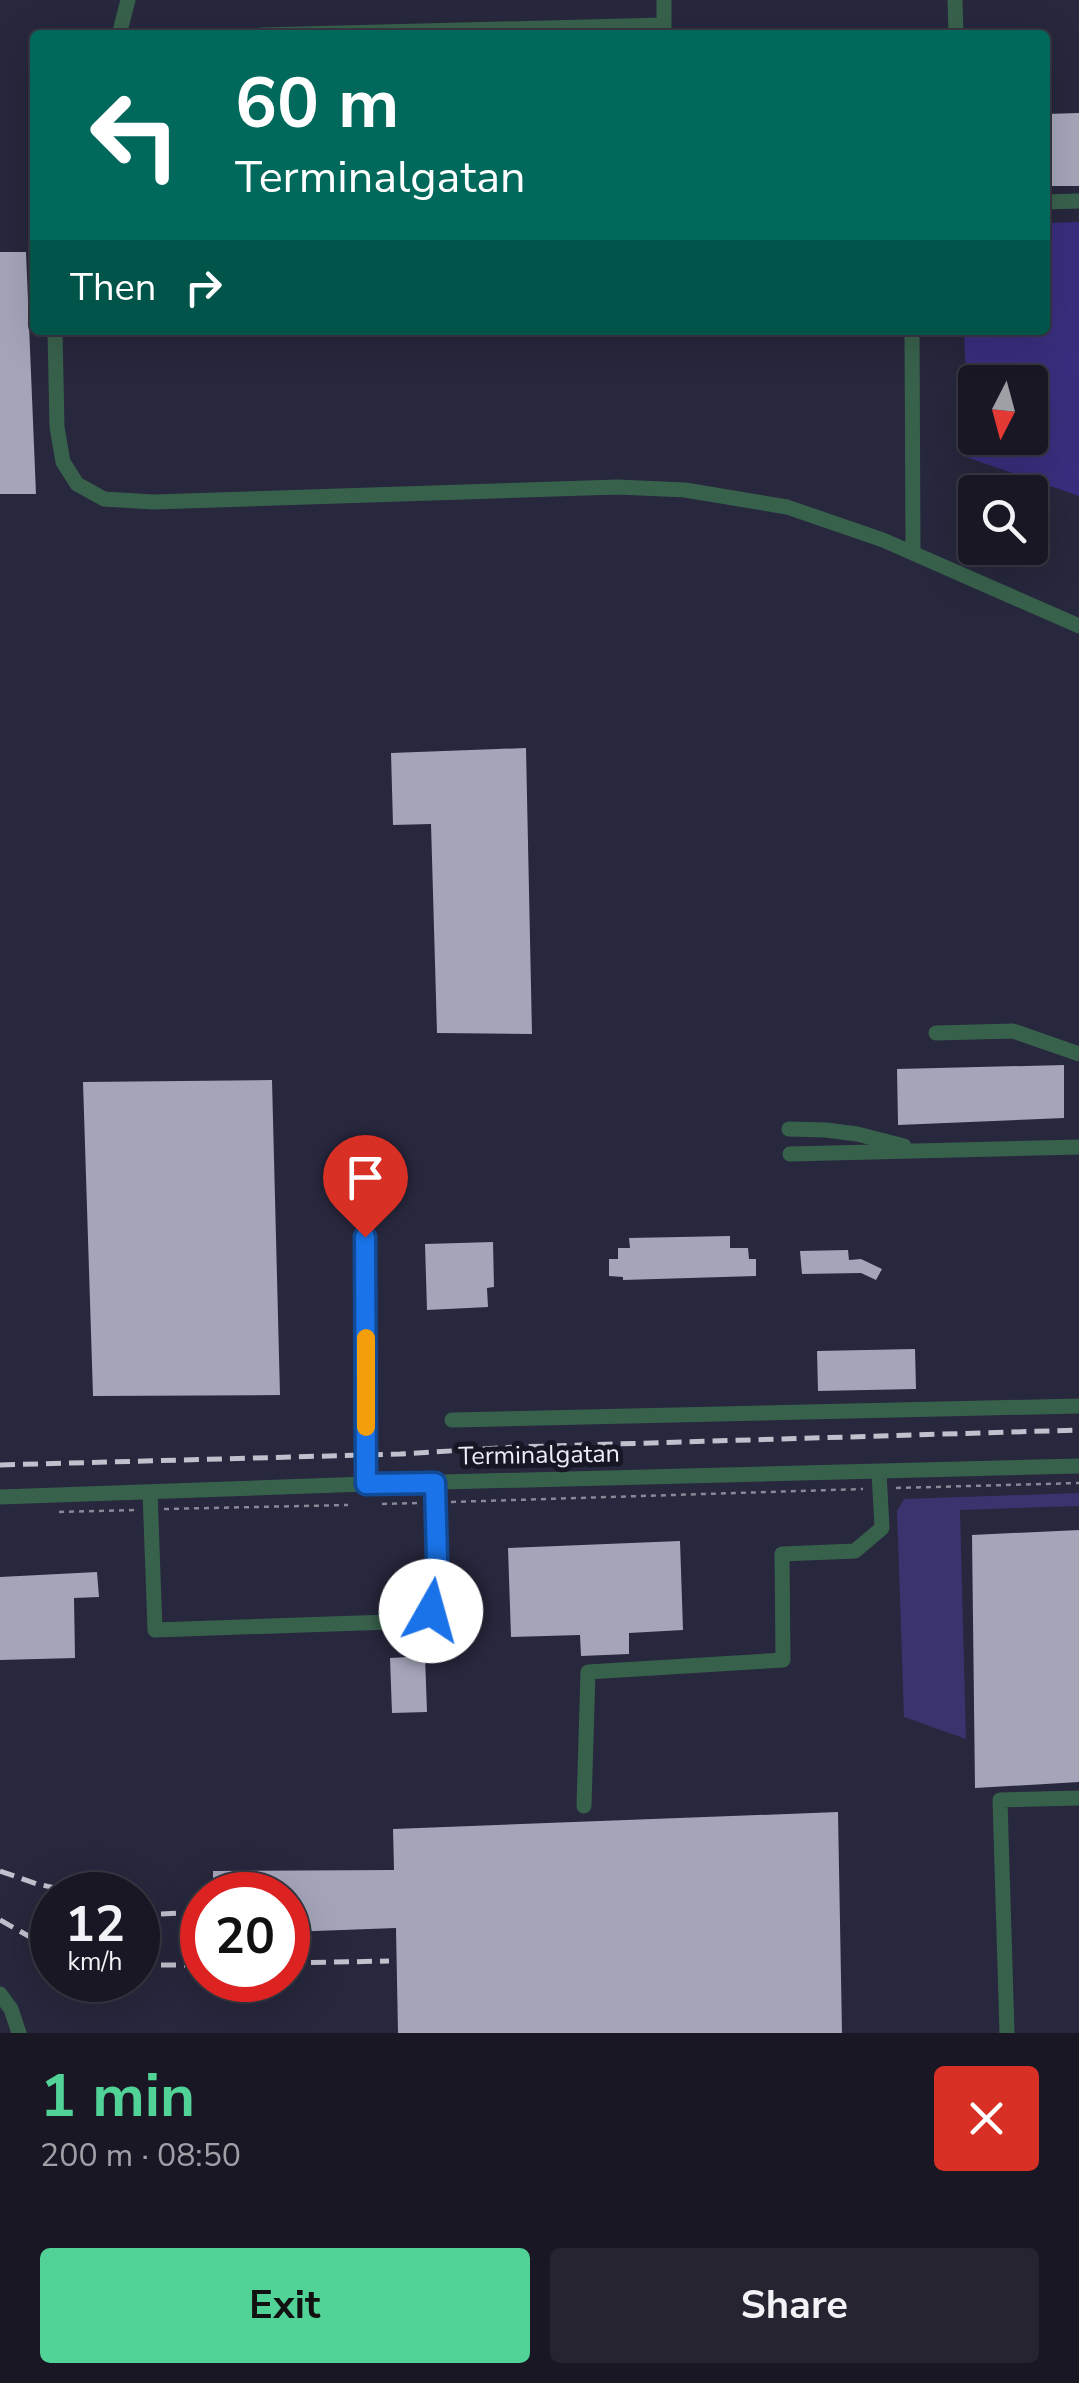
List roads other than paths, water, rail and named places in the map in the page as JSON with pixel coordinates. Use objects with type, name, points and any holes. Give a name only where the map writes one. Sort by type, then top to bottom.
[{"type":"street","points":[[120,30],[128,0]]},
{"type":"street","points":[[664,0],[664,30]]},
{"type":"street","points":[[955,0],[956,30]]},
{"type":"street","points":[[1050,202],[1079,202]]},
{"type":"street","points":[[55,335],[57,427],[63,462],[77,484],[104,499],[154,502],[618,487],[685,490],[787,507],[846,526],[1079,626]]},
{"type":"street","points":[[912,335],[914,553]]},
{"type":"street","points":[[936,1033],[1012,1030],[1079,1054]]},
{"type":"street","points":[[789,1129],[857,1134],[905,1146],[978,1151]]},
{"type":"street","points":[[790,1154],[1079,1147]]},
{"type":"street","points":[[365,1237],[366,1484]]},
{"type":"street","points":[[452,1420],[1079,1406]]},
{"type":"street","name":"Terminalgatan","points":[[0,1497],[366,1484],[879,1480],[1079,1466]]},
{"type":"street","points":[[584,1806],[588,1672],[783,1660],[782,1554],[856,1551],[882,1528],[879,1480]]},
{"type":"street","points":[[150,1492],[155,1630],[418,1621],[431,1611],[438,1598],[435,1483]]},
{"type":"street","points":[[1007,2033],[1000,1800],[1079,1798]]},
{"type":"street","points":[[0,1994],[11,2009],[19,2033]]},
{"type":"railway","points":[[0,1465],[1079,1430]]},
{"type":"railway","points":[[0,1871],[30,1882]]},
{"type":"railway","points":[[160,1914],[180,1913]]},
{"type":"railway","points":[[0,1920],[30,1937]]},
{"type":"railway","points":[[310,1963],[389,1961]]},
{"type":"railway","points":[[160,1965],[180,1965]]}]
